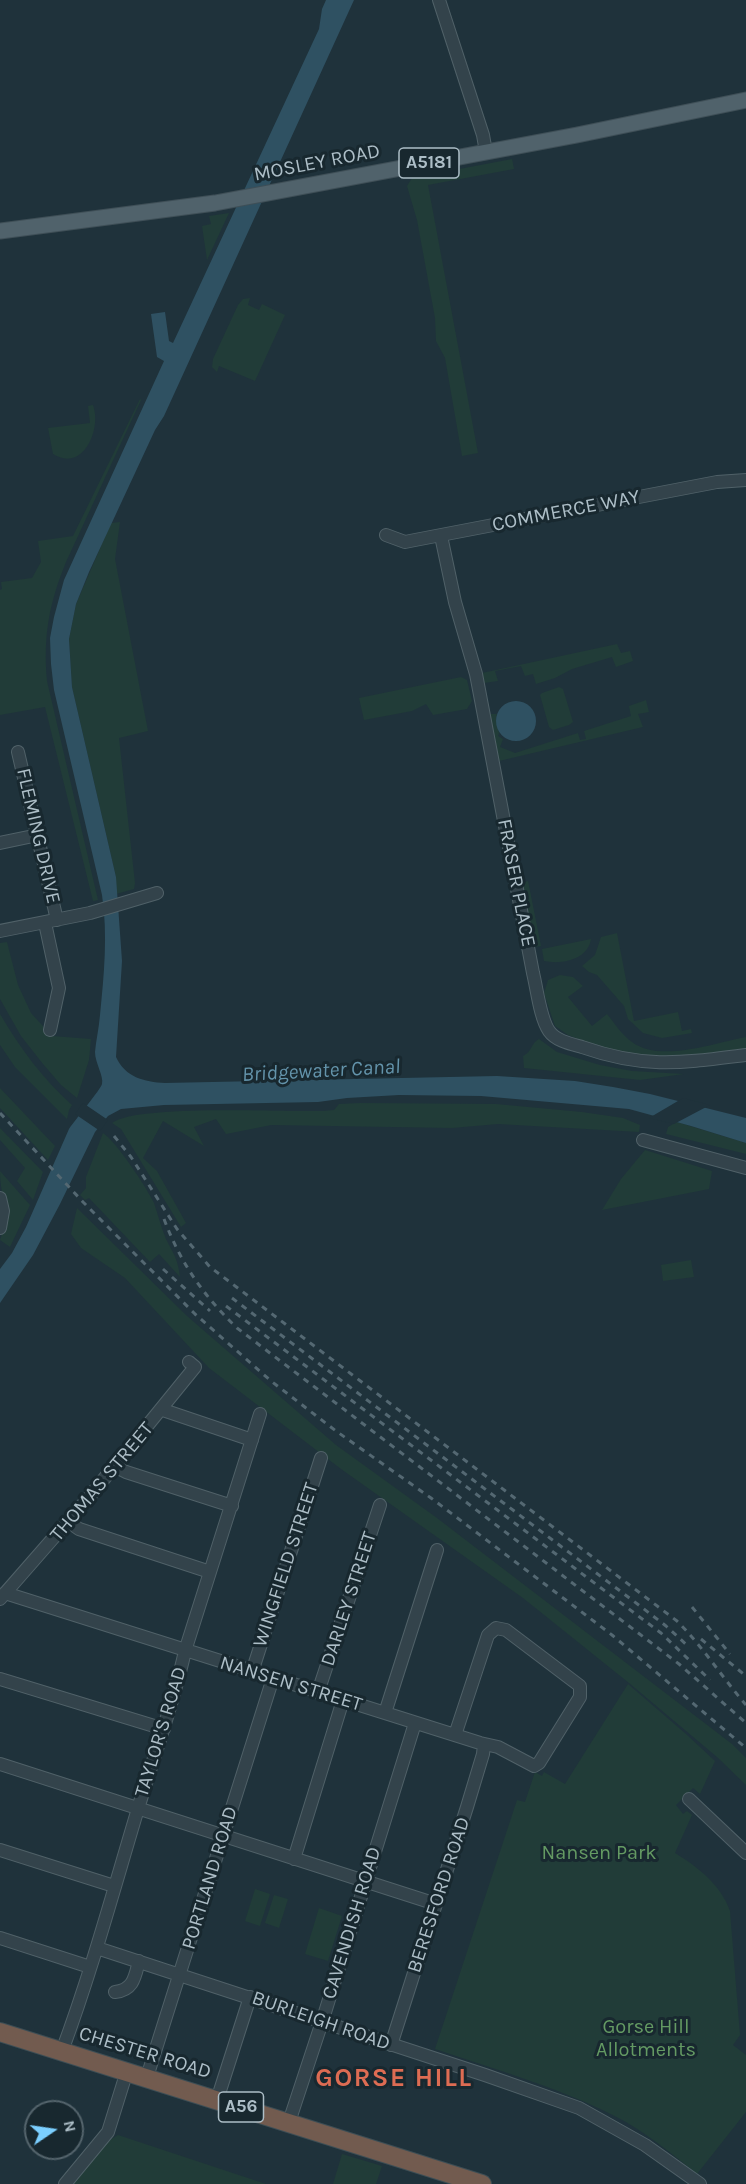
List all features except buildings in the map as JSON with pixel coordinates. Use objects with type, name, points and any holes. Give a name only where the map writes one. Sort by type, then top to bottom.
[{"type":"highway","name":"CHESTER ROAD","points":[[1,2035],[127,2071],[482,2184]]},
{"type":"main road","name":"MOSLEY ROAD","points":[[0,231],[281,191],[746,100]]},
{"type":"street","points":[[439,0],[483,135],[486,152]]},
{"type":"street","name":"COMMERCE WAY","points":[[386,535],[405,542],[717,482],[746,480]]},
{"type":"street","name":"FRASER PLACE","points":[[441,536],[455,602],[476,674],[533,973],[549,1031],[556,1038],[566,1042],[612,1057],[642,1062],[673,1063],[746,1055]]},
{"type":"street","name":"FLEMING DRIVE","points":[[17,752],[38,835],[51,922],[58,988],[48,1022]]},
{"type":"street","points":[[0,843],[38,835]]},
{"type":"street","points":[[0,931],[90,913],[157,893]]},
{"type":"street","points":[[643,1140],[746,1168]]},
{"type":"street","points":[[0,1198],[3,1211],[0,1228]]},
{"type":"street","name":"THOMAS STREET","points":[[3,1597],[162,1410],[195,1367],[189,1362]]},
{"type":"street","points":[[162,1410],[252,1440]]},
{"type":"street","name":"TAYLOR'S ROAD","points":[[62,2051],[97,1948],[114,1886],[177,1689],[185,1651],[260,1414]]},
{"type":"street","name":"WINGFIELD STREET","points":[[252,1671],[321,1458]]},
{"type":"street","points":[[114,1466],[126,1472],[232,1506]]},
{"type":"street","name":"DARLEY STREET","points":[[318,1692],[380,1505]]},
{"type":"street","points":[[69,1522],[79,1529],[210,1572]]},
{"type":"street","points":[[385,1713],[437,1550]]},
{"type":"street","name":"NANSEN STREET","points":[[3,1597],[252,1671],[415,1723],[484,1744],[498,1747],[532,1766],[538,1763],[580,1697],[582,1690],[578,1684],[503,1628],[494,1629],[488,1635],[455,1735]]},
{"type":"street","name":"PORTLAND ROAD","points":[[147,2078],[273,1678]]},
{"type":"street","points":[[0,1679],[164,1729]]},
{"type":"street","points":[[294,1858],[344,1700]]},
{"type":"street","name":"CAVENDISH ROAD","points":[[289,2122],[415,1723]]},
{"type":"street","name":"BERESFORD ROAD","points":[[391,2045],[483,1754],[484,1744]]},
{"type":"street","points":[[0,1764],[436,1904]]},
{"type":"street","points":[[689,1800],[746,1853]]},
{"type":"street","points":[[0,1850],[114,1886]]},
{"type":"street","points":[[0,1938],[90,1967]]},
{"type":"street","name":"BURLEIGH ROAD","points":[[97,1948],[485,2074],[579,2108],[645,2145],[700,2184]]},
{"type":"street","points":[[116,1992],[130,1986],[139,1961]]},
{"type":"street","points":[[217,2100],[250,1997]]},
{"type":"street","points":[[65,2184],[108,2132],[127,2071]]},
{"type":"green space","points":[[512,159],[514,169],[428,185],[478,453],[462,456],[445,358],[436,341],[435,318],[417,220],[407,186],[412,178]]},
{"type":"green space","points":[[229,213],[207,260],[202,226],[211,224],[209,216]]},
{"type":"green space","points":[[250,298],[248,305],[259,310],[262,304],[285,315],[255,381],[219,366],[217,372],[212,367],[213,359],[238,305],[243,299]]},
{"type":"green space","points":[[140,399],[66,562],[51,606],[47,635],[47,681],[98,900],[93,901],[45,707],[0,715],[0,590],[2,589],[1,582],[32,578],[41,562],[38,541],[73,536]]},
{"type":"green space","points":[[93,405],[95,425],[88,446],[73,458],[53,454],[48,428],[90,423],[88,406]]},
{"type":"green space","points":[[120,522],[115,559],[148,731],[119,738],[135,883],[134,889],[116,894],[116,877],[72,687],[69,639],[76,604],[111,523]]},
{"type":"green space","points":[[617,644],[621,653],[630,651],[633,661],[616,667],[612,657],[572,669],[536,684],[533,674],[525,676],[521,666],[495,671],[498,681],[484,683],[482,673]]},
{"type":"green space","points":[[461,677],[467,680],[472,701],[467,709],[433,715],[426,704],[412,711],[364,720],[359,698]]},
{"type":"green space","points":[[559,687],[563,689],[573,722],[553,730],[549,727],[540,695]]},
{"type":"green space","points":[[646,700],[649,712],[638,714],[643,727],[499,761],[490,714],[497,714],[498,736],[503,739],[500,747],[515,753],[578,733],[580,740],[586,739],[584,731],[631,716],[629,706]]},
{"type":"green space","points":[[528,881],[541,946],[535,947],[522,883]]},
{"type":"green space","points":[[617,933],[634,1021],[678,1012],[682,1031],[691,1029],[692,1033],[662,1038],[643,1033],[628,1019],[624,1006],[597,975],[582,966],[595,955],[601,937]]},
{"type":"green space","points":[[591,939],[585,951],[574,959],[559,962],[544,961],[542,949]]},
{"type":"green space","points":[[7,942],[18,985],[31,1013],[52,1036],[91,1039],[89,1060],[77,1098],[61,1085],[21,1036],[0,999],[0,943]]},
{"type":"green space","points":[[560,975],[573,977],[583,986],[568,997],[592,1026],[607,1014],[625,1036],[643,1048],[657,1051],[688,1050],[746,1037],[746,1051],[679,1058],[611,1052],[568,1035],[555,1026],[544,993],[548,980]]},
{"type":"green space","points":[[0,1014],[32,1062],[72,1105],[67,1119],[15,1067],[0,1045]]},
{"type":"green space","points":[[539,1039],[557,1052],[600,1065],[632,1071],[684,1074],[640,1080],[524,1068],[523,1056]]},
{"type":"green space","points":[[0,1088],[55,1146],[48,1160],[0,1108]]},
{"type":"green space","points":[[339,1104],[496,1104],[582,1112],[623,1118],[640,1125],[639,1132],[498,1124],[452,1128],[271,1125],[226,1134],[216,1119],[194,1127],[204,1146],[163,1121],[143,1158],[157,1171],[186,1223],[181,1227],[121,1129],[112,1123],[126,1117],[150,1113],[212,1110],[323,1111],[334,1110]]},
{"type":"green space","points":[[677,1122],[746,1143],[746,1154],[666,1134],[668,1127]]},
{"type":"green space","points":[[0,1128],[43,1172],[33,1200],[17,1181],[25,1168],[0,1140]]},
{"type":"green space","points":[[103,1133],[123,1155],[154,1203],[166,1239],[177,1261],[180,1277],[159,1254],[150,1262],[89,1198],[85,1200],[80,1195],[86,1188],[86,1177]]},
{"type":"green space","points":[[645,1150],[712,1171],[709,1189],[602,1210],[621,1179]]},
{"type":"green space","points":[[0,1171],[30,1205],[10,1247],[0,1240],[5,1213]]},
{"type":"green space","points":[[77,1208],[187,1316],[336,1445],[437,1518],[732,1744],[746,1758],[746,1785],[717,1757],[629,1683],[523,1598],[341,1469],[209,1368],[125,1278],[81,1248],[71,1234]]},
{"type":"green space","points":[[691,1260],[694,1277],[663,1281],[661,1265]]},
{"type":"green space","points":[[628,1684],[715,1761],[700,1794],[693,1788],[676,1805],[683,1814],[687,1811],[692,1815],[675,1853],[708,1877],[721,1893],[730,1911],[740,2035],[733,2045],[746,2055],[746,2112],[697,2174],[644,2134],[603,2110],[532,2081],[435,2049],[517,1800],[525,1802],[535,1772],[542,1776],[544,1772],[565,1784]]},
{"type":"green space","points":[[255,1889],[270,1894],[260,1926],[245,1921]]},
{"type":"green space","points":[[274,1895],[288,1899],[279,1928],[265,1923]]},
{"type":"green space","points":[[319,1908],[342,1916],[328,1961],[305,1954]]},
{"type":"green space","points":[[118,2135],[266,2184],[72,2184],[108,2141]]},
{"type":"green space","points":[[342,2154],[382,2166],[376,2184],[333,2184]]},
{"type":"water","points":[[326,0],[354,0],[164,416],[155,430],[89,572],[76,604],[69,639],[72,687],[116,877],[122,961],[116,1057],[130,1074],[165,1083],[497,1076],[575,1081],[650,1094],[746,1118],[746,1143],[629,1109],[481,1096],[399,1095],[318,1102],[164,1105],[121,1109],[108,1116],[95,1132],[33,1255],[0,1303],[0,1269],[26,1227],[69,1129],[102,1084],[95,1052],[104,970],[104,910],[54,690],[50,638],[54,617],[64,580],[164,361],[157,357],[151,314],[165,312],[169,341],[173,343],[319,29]]},
{"type":"water","points":[[516,701],[530,707],[536,721],[530,735],[516,741],[502,735],[496,721],[502,707]]},
{"type":"pier","points":[[683,1098],[710,1105],[674,1124],[649,1118]]},
{"type":"pier","points":[[83,1103],[108,1120],[100,1131],[75,1114]]},
{"type":"railway","points":[[0,1113],[83,1202],[195,1314],[271,1381],[612,1635],[746,1748]]},
{"type":"railway","points":[[114,1136],[131,1157],[177,1229],[210,1267],[677,1621],[746,1705]]},
{"type":"railway","points":[[164,1219],[194,1278],[237,1328],[679,1664],[746,1723]]},
{"type":"railway","points":[[163,1269],[210,1311]]},
{"type":"railway","points":[[232,1298],[640,1606],[689,1647]]},
{"type":"railway","points":[[226,1306],[661,1633],[710,1680]]},
{"type":"railway","points":[[692,1607],[730,1654]]},
{"type":"railway","points":[[701,1639],[746,1676]]},
{"type":"district","name":"GORSE HILL","points":[[394,2079]]},
{"type":"water label","name":"Bridgewater Canal","points":[[321,1071]]},
{"type":"park label","name":"Nansen Park","points":[[599,1853]]},
{"type":"park label","name":"Gorse Hill Allotments","points":[[646,2038]]}]
